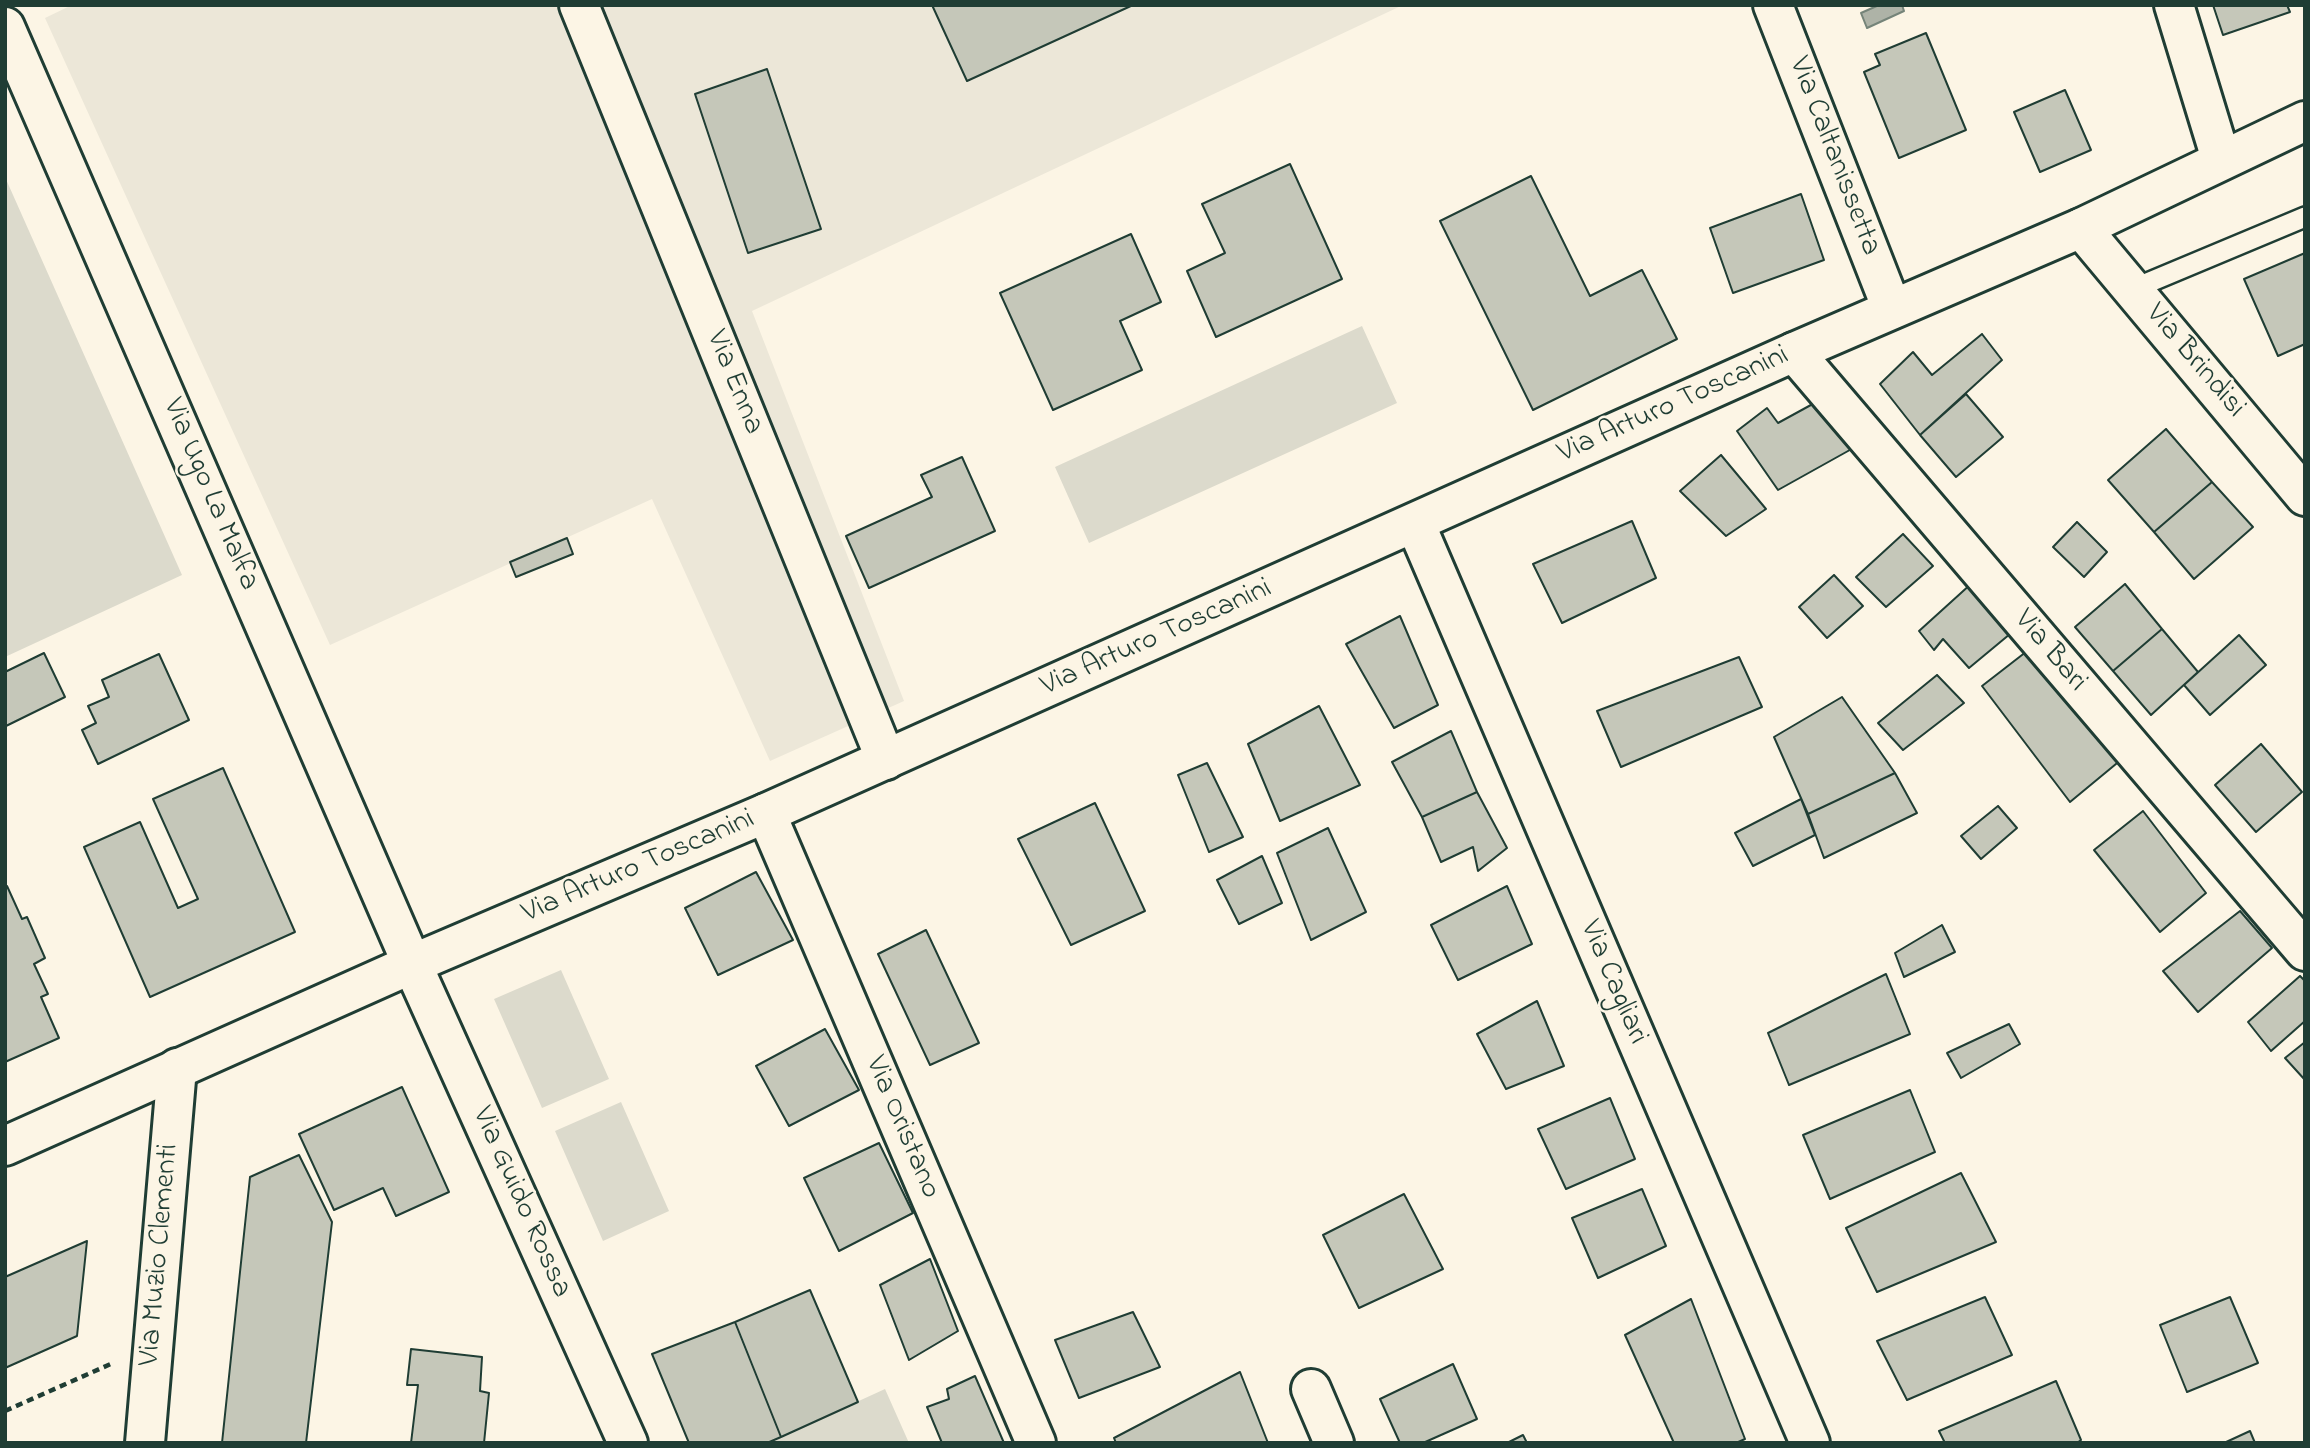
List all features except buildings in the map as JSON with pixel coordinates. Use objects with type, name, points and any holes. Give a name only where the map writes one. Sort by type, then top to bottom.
[{"type":"street","name":"Via Enna","points":[[579,5],[886,760]]},
{"type":"street","name":"Via Caltanissetta","points":[[1773,5],[1892,309]]},
{"type":"street","points":[[2174,5],[2221,159]]},
{"type":"street","name":"Via Ugo La Malfa","points":[[5,27],[412,964]]},
{"type":"street","name":"Via Arturo Toscanini","points":[[5,1146],[412,964],[886,760],[1794,352],[2081,228],[2305,121]]},
{"type":"street","name":"Via Brindisi","points":[[2081,228],[2305,496]]},
{"type":"street","name":"Via Bari","points":[[1794,352],[2305,951]]},
{"type":"street","name":"Via Cagliari","points":[[1415,523],[1810,1443]]},
{"type":"street","name":"Via Oristano","points":[[766,813],[1036,1443]]},
{"type":"street","name":"Via Guido Rossa","points":[[412,964],[628,1443]]},
{"type":"street","name":"Via Muzio Clementi","points":[[145,1443],[177,1068]]},
{"type":"street","points":[[1311,1389],[1334,1443]]},
{"type":"lane","points":[[2133,289],[2305,217]]},
{"type":"path","points":[[5,1411],[114,1363]]},
{"type":"shaded area","points":[[72,5],[1403,5],[752,311],[904,701],[770,761],[652,499],[330,645],[45,18]]},
{"type":"shaded area","points":[[1879,5],[1902,5],[1904,11],[1867,28],[1861,13]]},
{"type":"shaded area","points":[[5,177],[182,575],[5,657]]},
{"type":"shaded area","points":[[1362,326],[1397,403],[1089,543],[1055,467]]},
{"type":"shaded area","points":[[561,970],[609,1079],[542,1108],[494,999]]},
{"type":"shaded area","points":[[621,1102],[669,1211],[603,1241],[555,1131]]},
{"type":"shaded area","points":[[885,1389],[909,1443],[767,1443]]}]
